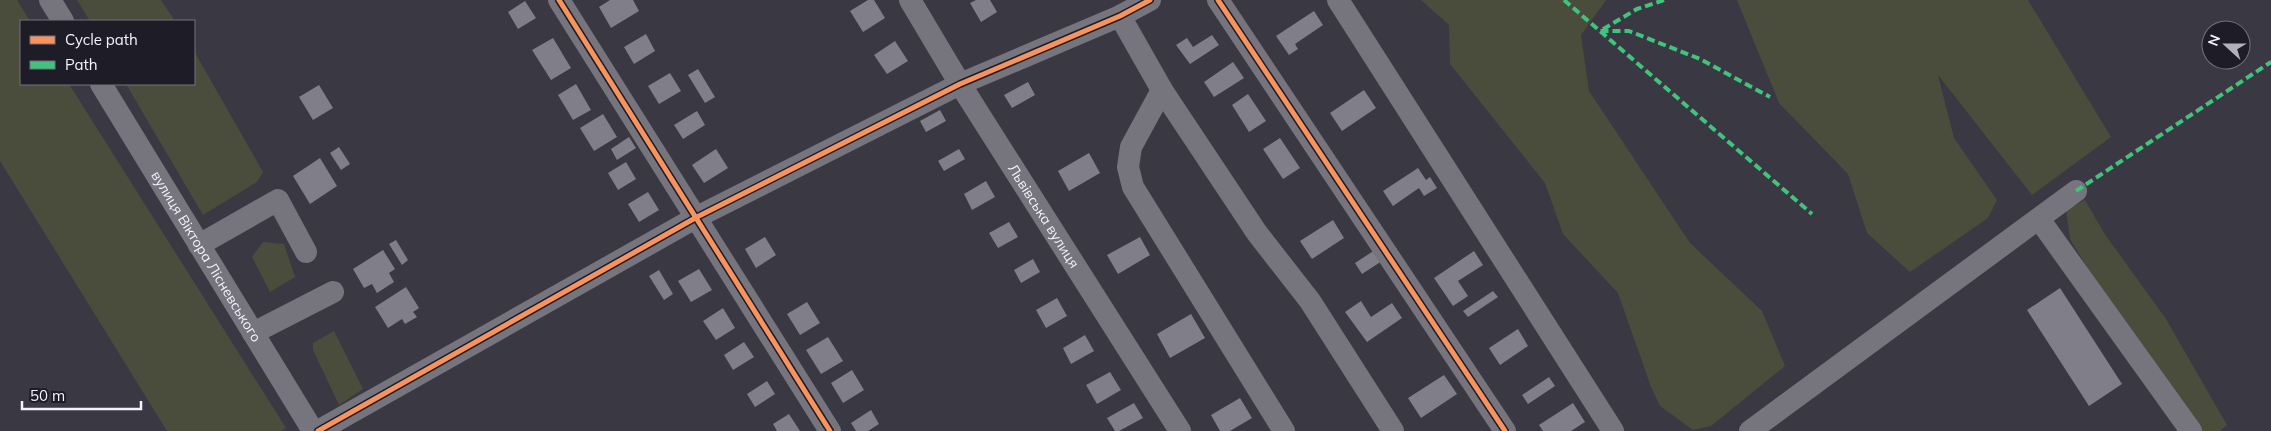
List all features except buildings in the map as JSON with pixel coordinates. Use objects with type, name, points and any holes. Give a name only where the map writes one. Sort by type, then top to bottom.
[{"type":"street","points":[[50,0],[61,20]]},
{"type":"street","points":[[559,0],[830,431]]},
{"type":"street","name":"Львівська вулиця","points":[[910,0],[960,84],[1180,431]]},
{"type":"street","points":[[318,431],[696,217],[960,84],[1120,16],[1150,0]]},
{"type":"street","points":[[1218,0],[1505,431]]},
{"type":"street","points":[[1338,0],[1613,431]]},
{"type":"street","points":[[1120,16],[1162,90],[1257,233],[1310,301],[1393,431]]},
{"type":"street","name":"вулиця Віктора Лісневського","points":[[102,85],[313,431]]},
{"type":"street","points":[[1162,90],[1131,147],[1128,167],[1133,187],[1284,431]]},
{"type":"street","points":[[1757,429],[2076,191]]},
{"type":"street","points":[[199,245],[278,200],[306,252]]},
{"type":"street","points":[[2039,219],[2191,431]]},
{"type":"street","points":[[253,333],[333,292]]},
{"type":"green space","points":[[0,0],[17,0],[29,20],[20,20],[20,85],[70,85],[286,428],[281,431],[167,431],[0,161]]},
{"type":"green space","points":[[77,0],[161,0],[174,20],[89,20]]},
{"type":"green space","points":[[1421,0],[1606,0],[1581,35],[1589,91],[1690,243],[1762,311],[1785,366],[1711,426],[1693,430],[1660,406],[1651,387],[1618,293],[1563,234],[1545,183],[1450,64],[1449,25]]},
{"type":"green space","points":[[1737,0],[2028,0],[2111,137],[2032,195],[1938,75],[1954,138],[1997,200],[1988,218],[1910,272],[1867,233],[1848,174],[1779,103]]},
{"type":"green space","points":[[195,53],[263,172],[257,182],[203,215],[127,85],[195,85]]},
{"type":"green space","points":[[2085,200],[2104,233],[2166,319],[2227,425],[2220,431],[2199,431],[2110,305],[2070,239],[2066,210]]},
{"type":"green space","points":[[263,242],[284,244],[295,277],[270,292],[252,257]]},
{"type":"green space","points":[[334,331],[363,389],[339,405],[313,350],[313,343]]},
{"type":"marked path","points":[[1564,0],[1812,214]]},
{"type":"marked path","points":[[1664,0],[1637,9],[1600,31],[1629,31],[1700,59],[1770,97]]},
{"type":"marked path","points":[[2076,191],[2271,62]]},
{"type":"cycle path","points":[[559,0],[830,431]]},
{"type":"cycle path","points":[[318,431],[697,217],[960,84],[1120,16],[1150,0]]},
{"type":"cycle path","points":[[1218,0],[1505,431]]}]
